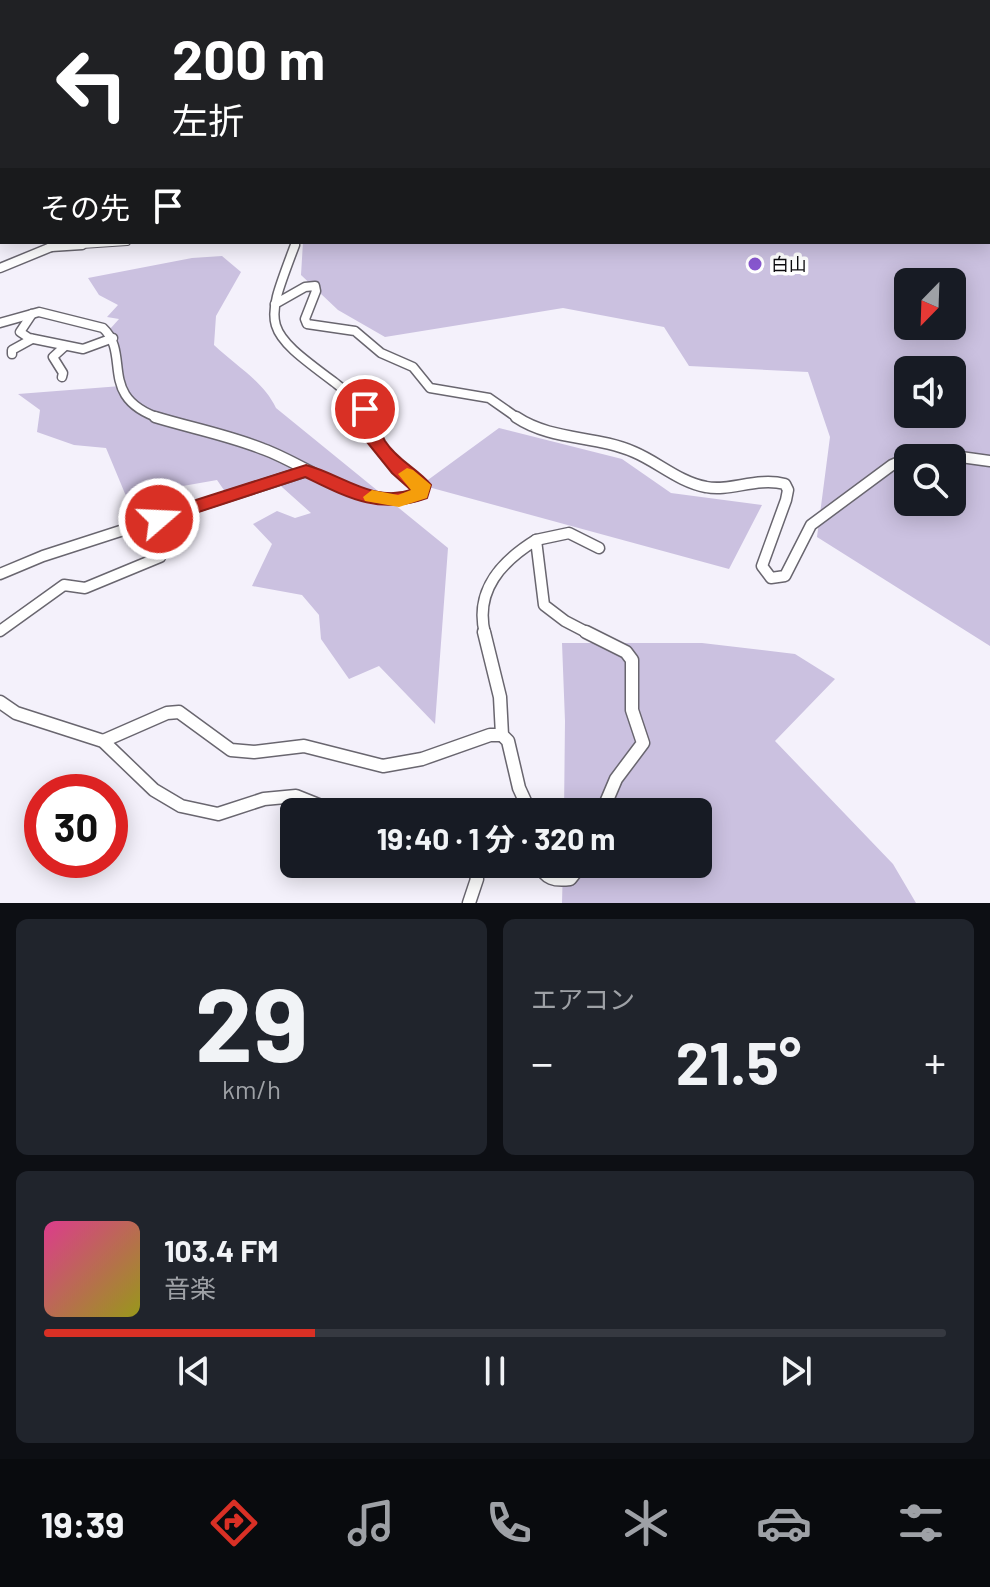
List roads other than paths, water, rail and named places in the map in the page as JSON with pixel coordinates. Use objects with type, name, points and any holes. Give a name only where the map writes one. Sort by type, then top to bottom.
[{"type":"street","points":[[0,268],[57,244]]},
{"type":"street","points":[[51,247],[97,244]]},
{"type":"street","points":[[0,323],[47,313],[103,328],[113,338],[115,379],[125,397],[150,415],[275,453],[356,494],[399,501],[420,494],[421,485],[398,469],[376,442],[365,409],[283,340],[272,319],[295,244]]},
{"type":"street","points":[[275,304],[305,287],[315,286],[316,291],[306,313],[307,324],[355,331],[381,353],[413,367],[430,388],[489,398],[527,424],[557,437],[632,451],[688,482],[709,488],[767,480],[785,484],[788,490],[785,505],[767,539],[763,555],[762,566],[771,578],[785,576],[801,551],[811,525],[894,464]]},
{"type":"street","points":[[32,314],[20,332],[32,339],[83,349],[113,338]]},
{"type":"street","points":[[12,354],[12,350],[32,339]]},
{"type":"street","points":[[62,377],[63,373],[53,357],[64,347]]},
{"type":"street","points":[[966,458],[990,461]]},
{"type":"street","points":[[0,574],[43,556],[74,549],[306,471]]},
{"type":"street","points":[[524,798],[508,741],[502,735],[500,697],[482,623],[485,595],[510,556],[536,540],[560,531],[576,534],[599,548]]},
{"type":"street","points":[[536,540],[544,605],[565,621],[626,652],[632,660],[632,710],[643,743],[616,779],[608,798]]},
{"type":"street","points":[[0,631],[64,585],[85,588],[160,557]]},
{"type":"street","points":[[0,702],[16,713],[103,741],[154,790],[181,806],[218,814],[264,799],[301,798]]},
{"type":"street","points":[[103,741],[167,713],[179,712],[231,750],[240,753],[294,746],[333,751],[380,766],[402,765],[490,735],[502,735]]},
{"type":"street","points":[[469,903],[477,878]]},
{"type":"street","points":[[550,878],[556,881],[571,878]]},
{"type":"place","name":"白山","points":[[755,264]]}]
